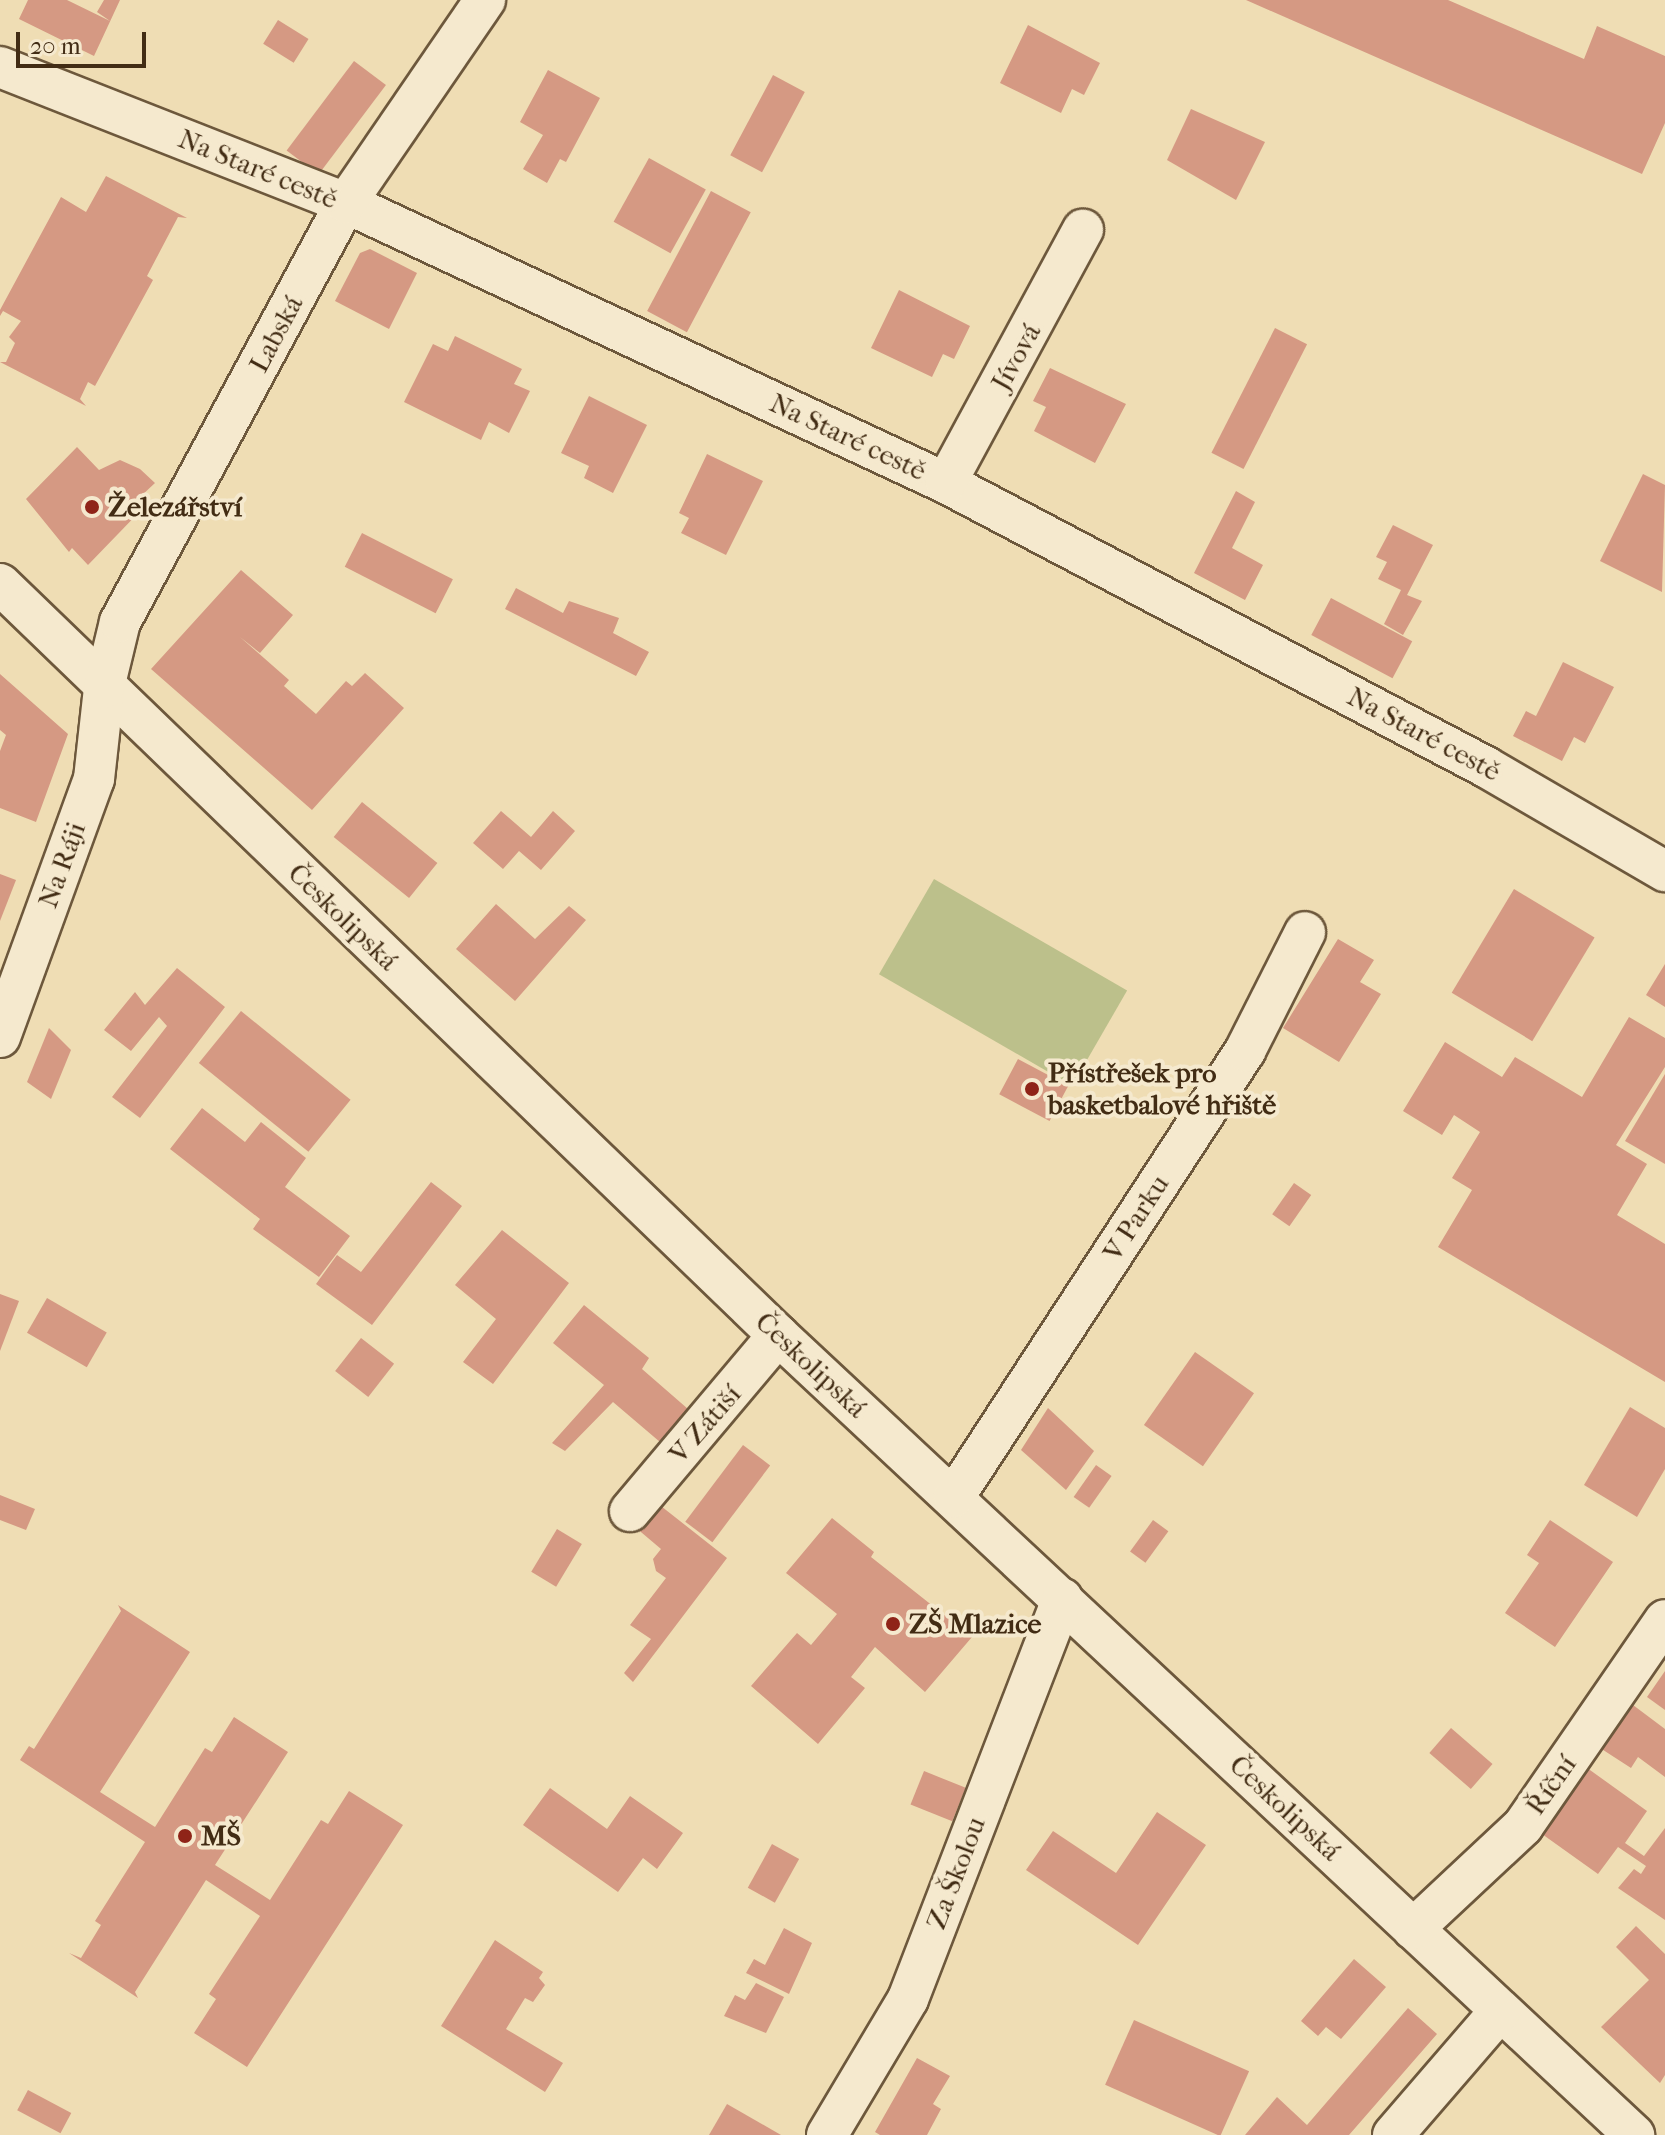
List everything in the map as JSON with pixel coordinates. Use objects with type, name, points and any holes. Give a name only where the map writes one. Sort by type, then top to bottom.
[{"type":"street","name":"Labská","points":[[104,688],[120,622],[346,203],[485,0]]},
{"type":"street","name":"Na Staré cestě","points":[[0,67],[346,203],[946,483],[1486,767],[1665,871]]},
{"type":"street","name":"Jívová","points":[[946,483],[1083,230]]},
{"type":"street","name":"Českolipská","points":[[0,584],[104,688],[778,1335],[1634,2135]]},
{"type":"street","name":"Na Ráji","points":[[0,1037],[94,779],[104,688]]},
{"type":"street","name":"V Parku","points":[[954,1497],[1245,1051],[1305,932]]},
{"type":"street","name":"V Zátiší","points":[[630,1511],[778,1335]]},
{"type":"street","name":"Za Školou","points":[[827,2135],[908,1999],[1062,1599]]},
{"type":"street","name":"Říční","points":[[1413,1929],[1523,1826],[1665,1620]]},
{"type":"street","points":[[1393,2135],[1500,2011]]},
{"type":"green space","points":[[934,879],[1127,990],[1072,1086],[879,974]]},
{"type":"building","points":[[28,0],[67,0],[110,21],[97,12],[104,0],[120,0],[94,56],[19,19]]},
{"type":"building","points":[[1246,0],[1448,0],[1584,59],[1597,26],[1665,56],[1665,123],[1642,174]]},
{"type":"building","points":[[278,20],[309,39],[294,63],[263,44]]},
{"type":"building","points":[[1028,25],[1100,63],[1084,95],[1072,89],[1061,113],[1000,83]]},
{"type":"building","points":[[354,61],[386,85],[319,175],[287,150]]},
{"type":"building","points":[[548,70],[600,98],[566,162],[560,159],[547,183],[523,169],[543,135],[520,122]]},
{"type":"building","points":[[773,75],[805,92],[762,172],[730,155]]},
{"type":"building","points":[[1191,109],[1265,142],[1236,200],[1167,160]]},
{"type":"building","points":[[649,158],[706,190],[670,253],[614,222]]},
{"type":"building","points":[[106,176],[187,218],[178,217],[147,276],[153,280],[95,386],[88,382],[80,399],[86,406],[0,362],[6,362],[15,343],[9,337],[21,321],[3,311],[0,316],[0,310],[61,197],[86,212]]},
{"type":"building","points":[[711,191],[751,212],[687,332],[647,311]]},
{"type":"building","points":[[370,249],[417,273],[389,329],[335,301],[360,253]]},
{"type":"building","points":[[899,290],[970,326],[954,359],[943,354],[932,377],[871,348]]},
{"type":"building","points":[[1275,328],[1307,344],[1244,469],[1211,453]]},
{"type":"building","points":[[455,336],[522,369],[514,384],[530,391],[509,433],[489,422],[481,440],[404,402],[433,344],[448,351]]},
{"type":"building","points":[[1050,368],[1126,404],[1095,463],[1034,431],[1046,407],[1033,401]]},
{"type":"building","points":[[589,396],[647,425],[613,493],[584,478],[589,466],[561,453]]},
{"type":"building","points":[[77,447],[99,470],[120,460],[140,469],[155,483],[140,497],[147,504],[88,565],[72,548],[69,552],[26,499]]},
{"type":"building","points":[[707,454],[763,481],[726,555],[681,533],[689,518],[679,513]]},
{"type":"building","points":[[1643,474],[1665,485],[1662,592],[1600,561]]},
{"type":"building","points":[[1236,491],[1255,502],[1232,548],[1263,565],[1245,600],[1194,573]]},
{"type":"building","points":[[1393,525],[1433,545],[1407,595],[1422,601],[1403,635],[1384,624],[1401,590],[1378,579],[1387,562],[1376,557]]},
{"type":"building","points":[[362,533],[453,579],[436,613],[345,567]]},
{"type":"building","points":[[241,570],[293,615],[260,653],[240,637],[289,680],[284,686],[316,714],[346,681],[352,686],[365,673],[404,708],[312,810],[151,669]]},
{"type":"building","points":[[516,588],[563,613],[569,601],[619,618],[613,633],[649,652],[636,676],[505,609]]},
{"type":"building","points":[[1331,598],[1412,641],[1393,678],[1311,635]]},
{"type":"building","points":[[1563,662],[1614,687],[1585,743],[1574,737],[1562,761],[1513,736],[1526,711],[1536,716]]},
{"type":"building","points":[[0,674],[68,734],[36,822],[0,808],[0,751],[6,735],[0,730]]},
{"type":"building","points":[[362,802],[437,863],[409,898],[334,837]]},
{"type":"building","points":[[501,811],[531,837],[553,811],[575,831],[541,870],[519,851],[503,869],[473,843]]},
{"type":"building","points":[[0,874],[16,880],[0,921]]},
{"type":"building","points":[[1514,889],[1595,937],[1532,1041],[1452,993]]},
{"type":"building","points":[[496,904],[535,939],[569,906],[586,920],[515,1001],[456,949]]},
{"type":"building","points":[[1338,939],[1374,960],[1360,982],[1381,994],[1339,1062],[1283,1028]]},
{"type":"building","points":[[1665,964],[1665,1007],[1646,995]]},
{"type":"building","points":[[177,968],[225,1007],[140,1118],[112,1097],[167,1026],[159,1017],[131,1051],[104,1030],[135,992],[145,1005]]},
{"type":"building","points":[[241,1011],[351,1100],[308,1152],[199,1063]]},
{"type":"building","points":[[1629,1017],[1665,1038],[1665,1067],[1616,1145],[1647,1164],[1617,1215],[1665,1244],[1665,1382],[1438,1247],[1472,1190],[1452,1178],[1480,1132],[1454,1115],[1442,1135],[1403,1111],[1445,1042],[1502,1077],[1515,1057],[1582,1097]]},
{"type":"building","points":[[49,1028],[71,1050],[51,1099],[27,1082]]},
{"type":"building","name":"Přístřešek pro basketbalové hřiště","points":[[1018,1059],[1068,1086],[1050,1121],[999,1094]]},
{"type":"building","points":[[1665,1074],[1665,1164],[1625,1141]]},
{"type":"building","points":[[202,1108],[245,1142],[261,1122],[306,1158],[285,1187],[350,1236],[319,1277],[253,1229],[260,1219],[170,1149]]},
{"type":"building","points":[[431,1182],[462,1206],[372,1325],[316,1284],[337,1255],[361,1272]]},
{"type":"building","points":[[1294,1183],[1311,1195],[1289,1226],[1272,1214]]},
{"type":"building","points":[[502,1230],[569,1283],[493,1384],[463,1362],[496,1319],[455,1285]]},
{"type":"building","points":[[0,1294],[19,1301],[0,1351]]},
{"type":"building","points":[[47,1298],[107,1332],[87,1367],[27,1333]]},
{"type":"building","points":[[584,1305],[649,1358],[642,1369],[688,1409],[660,1442],[613,1402],[565,1451],[552,1443],[604,1385],[553,1343]]},
{"type":"building","points":[[361,1338],[394,1364],[368,1397],[335,1371]]},
{"type":"building","points":[[1195,1352],[1254,1393],[1203,1466],[1144,1425]]},
{"type":"building","points":[[1630,1407],[1665,1428],[1665,1469],[1637,1517],[1584,1485]]},
{"type":"building","points":[[1048,1408],[1094,1451],[1066,1490],[1021,1450]]},
{"type":"building","points":[[743,1445],[770,1465],[712,1542],[685,1522]]},
{"type":"building","points":[[1096,1465],[1112,1476],[1089,1508],[1074,1497]]},
{"type":"building","points":[[0,1495],[35,1509],[26,1530],[0,1520]]},
{"type":"building","points":[[652,1499],[727,1558],[633,1682],[624,1673],[651,1639],[630,1625],[666,1578],[656,1571],[653,1559],[661,1549],[635,1527]]},
{"type":"building","name":"ZŠ Mlazice","points":[[832,1518],[874,1552],[871,1557],[972,1637],[925,1692],[875,1647],[851,1677],[865,1688],[818,1744],[751,1686],[797,1633],[811,1645],[837,1614],[786,1573]]},
{"type":"building","points":[[1153,1520],[1168,1531],[1145,1563],[1130,1552]]},
{"type":"building","points":[[1550,1520],[1613,1562],[1555,1647],[1505,1613],[1539,1563],[1527,1555]]},
{"type":"building","points":[[557,1529],[582,1544],[556,1587],[531,1572]]},
{"type":"building","name":"MŠ","points":[[118,1605],[190,1652],[100,1792],[155,1827],[205,1748],[212,1752],[234,1717],[288,1752],[215,1865],[270,1900],[321,1820],[328,1824],[349,1791],[403,1825],[247,2067],[194,2033],[216,1999],[209,1994],[260,1916],[206,1880],[135,1992],[138,1998],[69,1953],[81,1958],[101,1925],[95,1921],[145,1842],[20,1760],[29,1746],[34,1749],[121,1611]]},
{"type":"building","points":[[1665,1671],[1665,1710],[1647,1697]]},
{"type":"building","points":[[1629,1702],[1665,1729],[1665,1777],[1638,1757],[1631,1768],[1597,1746]]},
{"type":"building","points":[[1451,1728],[1493,1764],[1471,1789],[1429,1753]]},
{"type":"building","points":[[1583,1765],[1647,1811],[1625,1843],[1644,1856],[1665,1828],[1665,1920],[1618,1888],[1634,1869],[1641,1874],[1646,1866],[1618,1847],[1598,1874],[1535,1829]]},
{"type":"building","points":[[924,1771],[966,1788],[952,1821],[911,1804]]},
{"type":"building","points":[[550,1788],[607,1829],[630,1796],[683,1833],[657,1869],[643,1858],[618,1892],[523,1825]]},
{"type":"building","points":[[1157,1812],[1206,1845],[1138,1945],[1026,1870],[1053,1831],[1116,1873]]},
{"type":"building","points":[[772,1844],[799,1859],[775,1903],[748,1888]]},
{"type":"building","points":[[1636,1926],[1665,1954],[1665,2075],[1660,2083],[1601,2027],[1649,1980],[1616,1947]]},
{"type":"building","points":[[784,1928],[812,1943],[789,1994],[746,1973],[754,1959],[765,1965]]},
{"type":"building","points":[[495,1940],[543,1972],[539,1978],[545,1985],[533,2002],[525,1998],[506,2029],[563,2063],[545,2092],[441,2026]]},
{"type":"building","points":[[1354,1959],[1386,1987],[1341,2039],[1326,2027],[1318,2036],[1301,2021]]},
{"type":"building","points":[[756,1983],[784,1997],[766,2033],[724,2016],[735,1995],[745,2000]]},
{"type":"building","points":[[1408,2008],[1437,2034],[1349,2135],[1245,2135],[1277,2097],[1307,2125]]},
{"type":"building","points":[[1134,2020],[1249,2071],[1221,2135],[1105,2085]]},
{"type":"building","points":[[917,2058],[950,2076],[933,2104],[941,2109],[927,2135],[880,2135],[875,2132]]},
{"type":"building","points":[[28,2090],[71,2113],[60,2133],[17,2110]]},
{"type":"building","points":[[727,2104],[781,2135],[709,2135]]},
{"type":"place","name":"Železářství","points":[[92,507]]},
{"type":"place","name":"Přístřešek pro basketbalové hřiště","points":[[1032,1089]]},
{"type":"place","name":"ZŠ Mlazice","points":[[893,1624]]},
{"type":"place","name":"MŠ","points":[[185,1836]]}]
